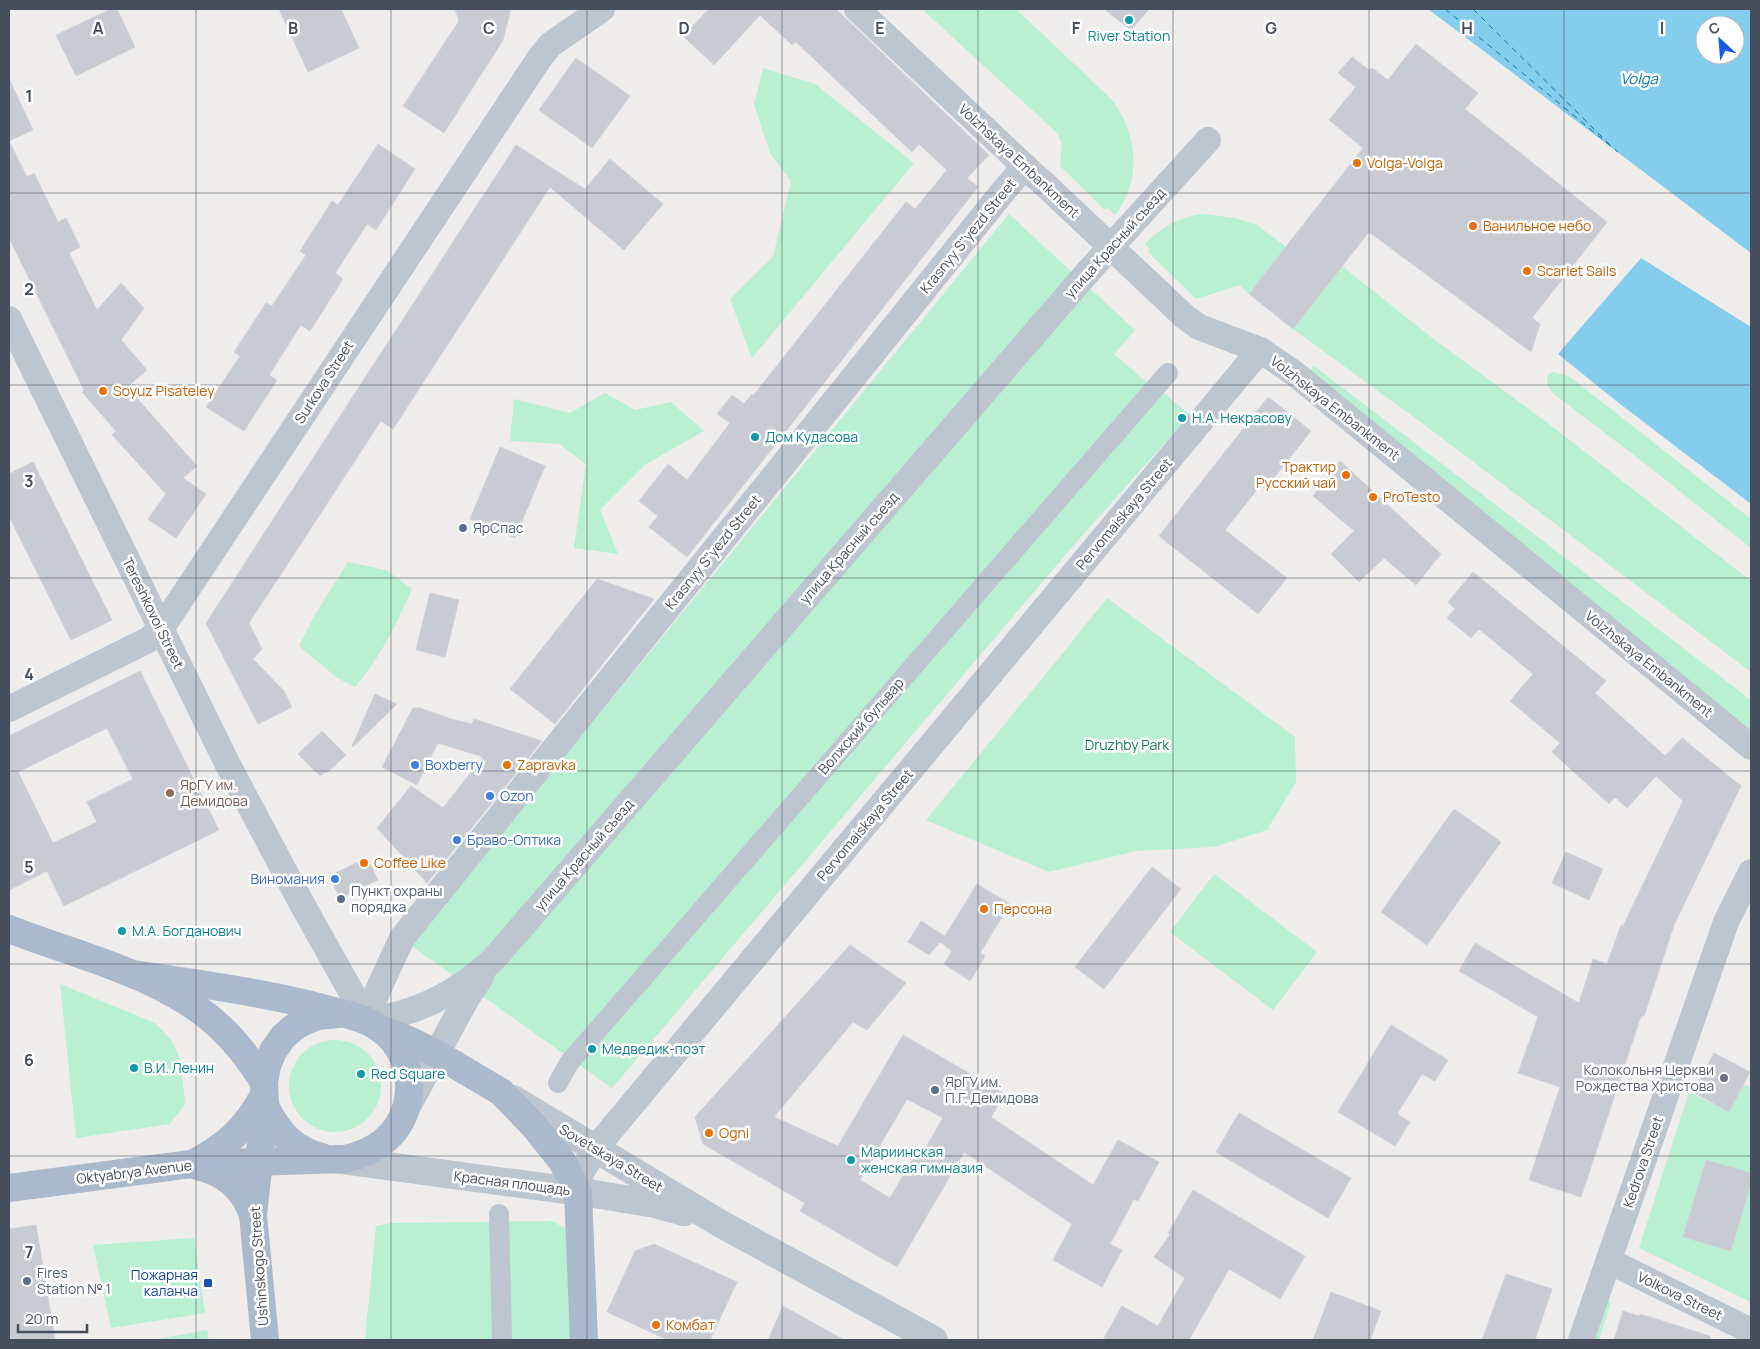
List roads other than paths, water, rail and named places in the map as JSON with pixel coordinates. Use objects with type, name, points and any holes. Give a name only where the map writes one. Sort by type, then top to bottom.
[{"type":"main road","points":[[9,929],[133,974]]},
{"type":"main road","name":"Красная площадь","points":[[133,974],[287,999],[365,1021],[413,1042],[501,1092],[534,1126],[562,1161],[578,1192]]},
{"type":"main road","name":"Красная площадь","points":[[133,974],[163,987],[206,1014],[227,1033],[239,1048],[264,1094],[282,1135],[295,1146],[310,1154],[331,1159]]},
{"type":"main road","name":"Красная площадь","points":[[317,1016],[365,1021],[398,1046],[407,1067],[410,1090],[405,1112],[390,1136],[380,1145],[355,1157],[259,1162],[267,1066],[273,1051],[293,1028],[317,1016]]},
{"type":"main road","points":[[190,1164],[210,1154],[239,1131],[253,1115],[264,1094]]},
{"type":"main road","name":"Oktyabrya Avenue","points":[[9,1188],[190,1164],[259,1162]]},
{"type":"main road","name":"Ushinskogo Street","points":[[259,1162],[253,1215],[265,1340]]},
{"type":"main road","points":[[190,1164],[223,1175],[248,1200],[253,1215]]},
{"type":"main road","name":"Pervomaiskaya Street","points":[[578,1192],[584,1340]]},
{"type":"street","name":"Surkova Street","points":[[9,709],[148,640],[161,629],[539,59],[550,45],[602,9]]},
{"type":"street","name":"Volzhskaya Embankment","points":[[858,9],[1184,316],[1199,327],[1260,350],[1294,373],[1751,747]]},
{"type":"street","name":"улица Красный съезд","points":[[493,960],[1087,273],[1208,140]]},
{"type":"street","name":"Krasnyy S\"yezd Street","points":[[365,1021],[402,938],[1001,194],[1033,173]]},
{"type":"street","name":"Tereshkovoi Street","points":[[9,319],[228,765],[302,904]]},
{"type":"street","name":"Pervomaiskaya Street","points":[[578,1192],[581,1173],[595,1148],[1260,350]]},
{"type":"street","name":"Волжский бульвар","points":[[558,1083],[569,1063],[1168,373]]},
{"type":"street","name":"Kedrova Street","points":[[1581,1340],[1726,922],[1751,872]]},
{"type":"street","name":"Красная площадь","points":[[302,904],[365,1021],[404,1013],[441,998],[473,978],[493,960]]},
{"type":"street","name":"Красная площадь","points":[[405,1112],[467,998],[493,960]]},
{"type":"street","name":"Sovetskaya Street","points":[[501,1092],[721,1224],[934,1340]]},
{"type":"street","name":"Красная площадь","points":[[331,1159],[578,1192]]},
{"type":"street","name":"Sovetskaya Street","points":[[578,1192],[655,1204],[690,1213],[721,1224]]},
{"type":"street","points":[[499,1214],[502,1340]]},
{"type":"street","name":"Volkova Street","points":[[1609,1261],[1751,1331]]},
{"type":"water","name":"Volga","points":[[1428,9],[1751,9],[1751,253]]},
{"type":"water","points":[[1641,258],[1751,327],[1751,504],[1558,354]]},
{"type":"place","name":"River Station","points":[[1129,20]]},
{"type":"place","name":"Volga-Volga","points":[[1357,163]]},
{"type":"place","name":"Ванильное небо","points":[[1473,226]]},
{"type":"place","name":"Scarlet Sails","points":[[1527,271]]},
{"type":"place","name":"Soyuz Pisateley","points":[[103,391]]},
{"type":"place","name":"Н.А. Некрасову","points":[[1182,418]]},
{"type":"place","name":"Дом Кудасова","points":[[755,437]]},
{"type":"place","name":"Трактир Русский чай","points":[[1346,475]]},
{"type":"place","name":"ProTesto","points":[[1373,497]]},
{"type":"place","name":"ЯрСпас","points":[[463,528]]},
{"type":"place","name":"Boxberry","points":[[415,765]]},
{"type":"place","name":"Zapravka","points":[[507,765]]},
{"type":"place","name":"ЯрГУ им. Демидова","points":[[170,793]]},
{"type":"place","name":"Ozon","points":[[490,796]]},
{"type":"place","name":"Браво-Оптика","points":[[457,840]]},
{"type":"place","name":"Coffee Like","points":[[364,863]]},
{"type":"place","name":"Виномания","points":[[335,879]]},
{"type":"place","name":"Пункт охраны порядка","points":[[341,899]]},
{"type":"place","name":"Персона","points":[[984,909]]},
{"type":"place","name":"М.А. Богданович","points":[[122,931]]},
{"type":"place","name":"Медведик-поэт","points":[[592,1049]]},
{"type":"place","name":"В.И. Ленин","points":[[134,1068]]},
{"type":"place","name":"Red Square","points":[[361,1074]]},
{"type":"place","name":"Колокольня Церкви Рождества Христова","points":[[1724,1078]]},
{"type":"place","name":"ЯрГУ им. П.Г. Демидова","points":[[935,1090]]},
{"type":"place","name":"Ogni","points":[[709,1133]]},
{"type":"place","name":"Мариинская женская гимназия","points":[[851,1160]]},
{"type":"place","name":"Fires Station № 1","points":[[27,1281]]},
{"type":"place","name":"Пожарная каланча","points":[[208,1283]]},
{"type":"place","name":"Комбат","points":[[656,1325]]},
{"type":"park label","name":"Druzhby Park","points":[[1127,745]]}]
